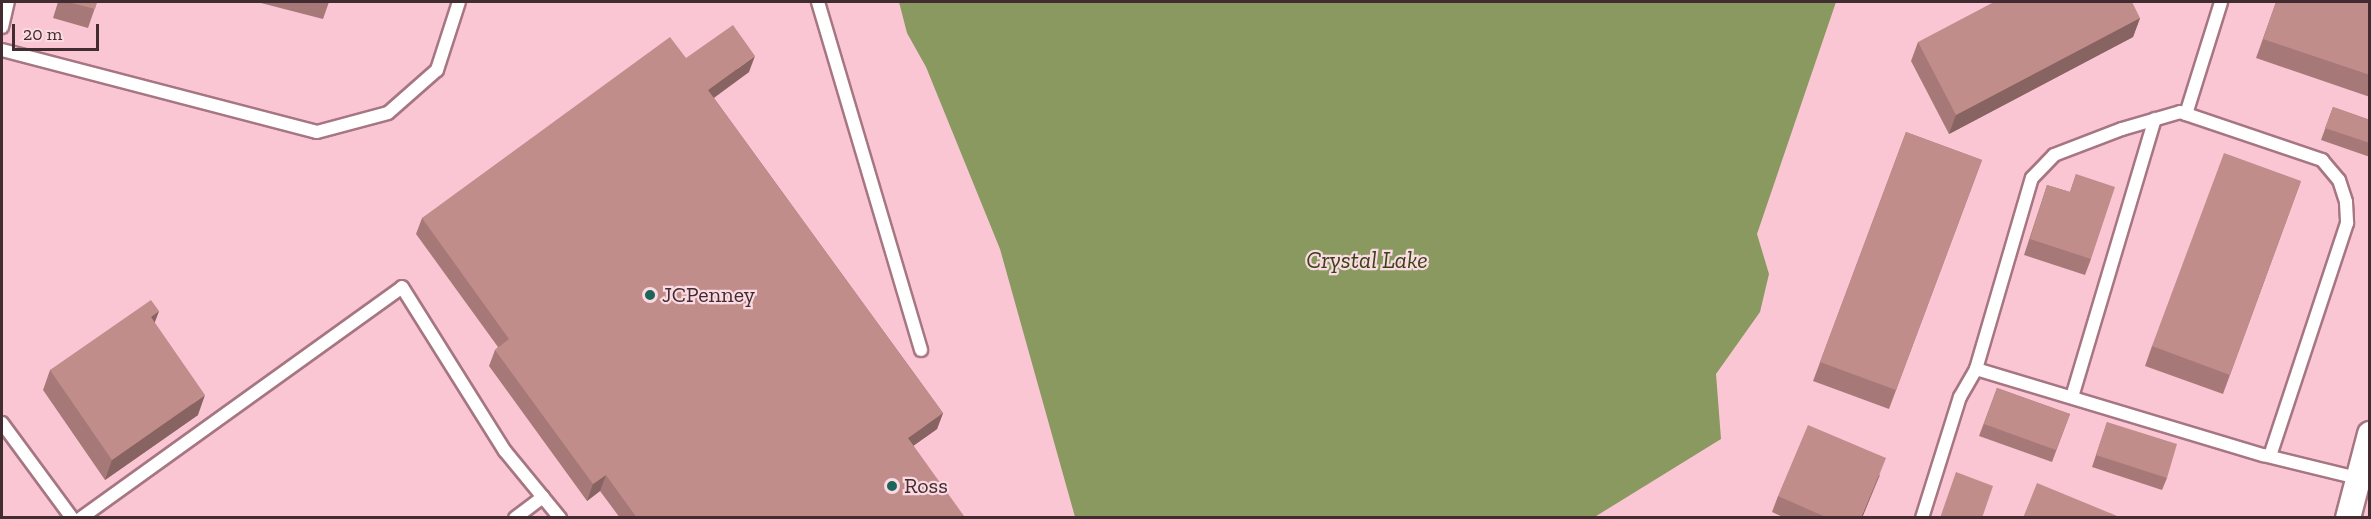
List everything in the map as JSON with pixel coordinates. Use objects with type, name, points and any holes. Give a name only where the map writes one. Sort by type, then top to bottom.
[{"type":"street","points":[[2348,518],[2370,434]]},
{"type":"lane","points":[[2,27],[9,2]]},
{"type":"lane","points":[[2,50],[317,132],[388,113],[437,70],[459,2]]},
{"type":"lane","points":[[818,2],[921,350]]},
{"type":"lane","points":[[2186,114],[2221,2]]},
{"type":"lane","points":[[1922,518],[1960,397],[1976,369],[2032,178],[2054,155],[2180,112],[2322,160],[2339,180],[2346,202],[2347,223],[2270,456]]},
{"type":"lane","points":[[2072,397],[2155,119]]},
{"type":"lane","points":[[81,518],[402,287],[490,429],[560,518]]},
{"type":"lane","points":[[1976,369],[2270,456],[2357,478]]},
{"type":"lane","points":[[2,423],[72,518]]},
{"type":"lane","points":[[515,518],[543,497]]},
{"type":"water","name":"Crystal Lake","points":[[899,2],[1836,2],[1757,234],[1769,274],[1760,312],[1716,374],[1721,439],[1593,518],[1075,517],[1000,249],[926,67],[907,33]]},
{"type":"building","points":[[68,2],[97,2],[95,9]]},
{"type":"building","points":[[1994,2],[2132,2],[2140,18],[1956,115],[1918,42]]},
{"type":"building","points":[[2276,2],[2370,2],[2370,75],[2263,39]]},
{"type":"building","name":"JCPenney","points":[[733,25],[755,56],[708,90],[943,413],[908,438],[964,516],[963,518],[637,518],[606,475],[593,484],[495,350],[509,339],[422,218],[670,37],[686,58]]},
{"type":"building","points":[[2333,107],[2370,120],[2370,143],[2325,128]]},
{"type":"building","points":[[1906,132],[1982,160],[1896,390],[1820,362]]},
{"type":"building","points":[[2224,153],[2301,181],[2230,375],[2152,346]]},
{"type":"building","points":[[2076,174],[2115,187],[2091,259],[2030,239],[2047,185],[2070,192]]},
{"type":"building","points":[[151,300],[159,311],[151,317],[205,395],[112,460],[50,370]]},
{"type":"building","points":[[1997,388],[2070,414],[2056,450],[1984,424]]},
{"type":"building","points":[[2107,422],[2177,444],[2167,478],[2096,455]]},
{"type":"building","points":[[1808,425],[1886,458],[1861,518],[1828,518],[1778,496]]},
{"type":"building","points":[[1956,472],[1993,486],[1982,518],[1940,518]]},
{"type":"building","points":[[2037,483],[2122,518],[2023,518]]},
{"type":"place","name":"JCPenney","points":[[650,295]]},
{"type":"place","name":"Ross","points":[[892,486]]}]
